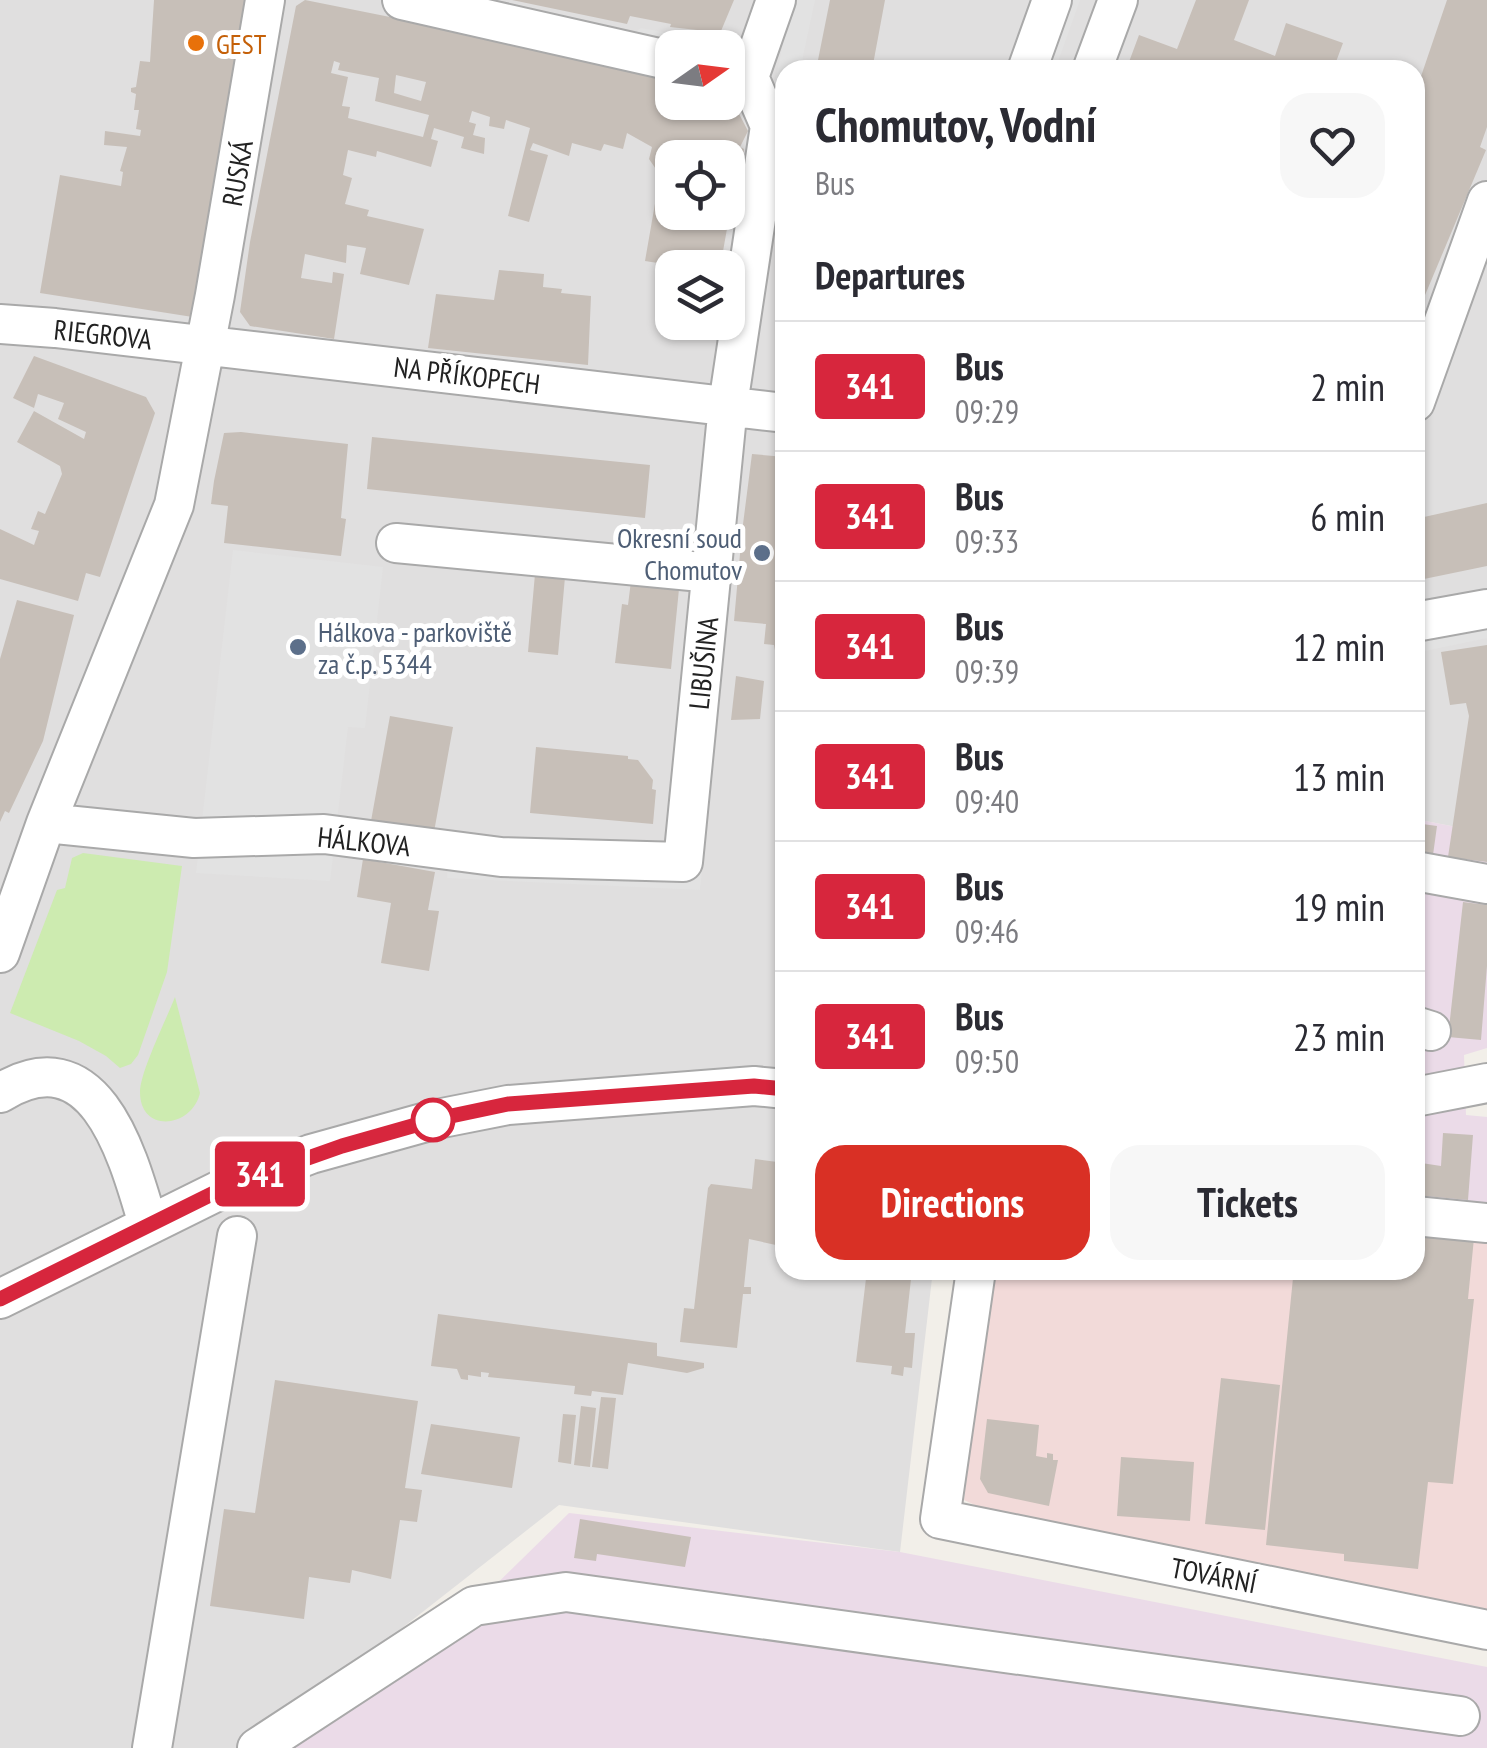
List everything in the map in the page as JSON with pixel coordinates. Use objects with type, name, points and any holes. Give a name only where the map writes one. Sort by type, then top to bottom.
[{"type":"street","name":"RUSKÁ","points":[[206,346],[265,0]]},
{"type":"street","points":[[402,0],[655,56]]},
{"type":"street","points":[[745,61],[776,0]]},
{"type":"street","points":[[1031,60],[1052,0]]},
{"type":"street","points":[[1096,60],[1118,0]]},
{"type":"street","name":"LIBUŠINA","points":[[683,862],[728,405],[770,126],[745,86]]},
{"type":"street","points":[[1425,374],[1487,202]]},
{"type":"street","name":"RIEGROVA","points":[[0,324],[206,346]]},
{"type":"street","name":"NA PŘÍKOPECH","points":[[206,346],[775,412]]},
{"type":"street","points":[[0,952],[46,823],[174,505],[206,346]]},
{"type":"street","name":"NA PŘÍKOPECH","points":[[728,405],[775,388]]},
{"type":"street","points":[[396,543],[712,573]]},
{"type":"street","points":[[1425,620],[1487,610]]},
{"type":"street","name":"HÁLKOVA","points":[[46,823],[194,838],[324,834],[501,857],[683,862]]},
{"type":"street","points":[[1425,873],[1487,884]]},
{"type":"street","points":[[0,1093],[21,1080],[66,1079],[104,1109],[130,1162],[148,1224]]},
{"type":"street","points":[[1425,1096],[1487,1083]]},
{"type":"street","points":[[0,1299],[226,1187],[310,1154],[437,1119],[508,1104],[754,1086],[775,1088]]},
{"type":"street","points":[[1425,1217],[1487,1223]]},
{"type":"street","points":[[152,1748],[237,1236]]},
{"type":"street","name":"TOVÁRNÍ","points":[[975,1280],[940,1519],[1487,1630]]},
{"type":"street","points":[[256,1748],[474,1606],[566,1592],[1460,1716]]},
{"type":"shaded area","points":[[0,0],[1487,0],[1487,833],[1425,821],[1425,60],[775,60],[775,1280],[932,1280],[900,1552],[559,1505],[249,1748],[0,1748]]},
{"type":"shaded area","points":[[792,0],[815,0],[802,60],[780,60]]},
{"type":"shaded area","points":[[1063,0],[1080,0],[1059,60],[1041,60]]},
{"type":"shaded area","points":[[641,28],[655,31],[655,43],[628,38]]},
{"type":"shaded area","points":[[729,440],[744,443],[700,890],[447,878],[448,862],[685,869]]},
{"type":"shaded area","name":"Hálkova - parkoviště za č.p. 5344","points":[[233,550],[383,567],[365,728],[348,727],[330,881],[196,873]]},
{"type":"shaded area","points":[[1487,621],[1487,638],[1425,651],[1425,631]]},
{"type":"shaded area","points":[[1425,821],[1487,833],[1487,1048],[1464,1055],[1466,1115],[1487,1117],[1487,1215],[1425,1207]]},
{"type":"shaded area","points":[[1487,1227],[1487,1616],[1003,1518],[964,1500],[990,1280],[1425,1280],[1425,1264]]},
{"type":"shaded area","points":[[569,1513],[900,1552],[1487,1667],[1487,1748],[288,1748],[474,1606]]},
{"type":"green space","points":[[83,853],[182,866],[167,972],[138,1055],[131,1064],[120,1068],[79,1041],[10,1013],[57,890],[65,888],[72,858]]},
{"type":"green space","points":[[175,997],[200,1093],[187,1114],[178,1119],[157,1120],[142,1106],[141,1083]]},
{"type":"building","points":[[154,0],[249,0],[199,318],[40,293],[60,175],[121,186],[120,171],[127,147],[104,145],[105,131],[140,136],[141,130],[136,129],[139,110],[134,110],[136,94],[131,88],[136,87],[140,61],[150,62]]},
{"type":"building","points":[[305,0],[644,68],[655,74],[655,120],[742,120],[748,131],[744,140],[655,140],[655,168],[649,159],[652,147],[627,133],[623,149],[604,144],[601,151],[572,143],[569,156],[533,143],[530,150],[548,155],[529,222],[508,216],[530,128],[506,120],[504,129],[489,126],[490,117],[472,111],[469,122],[476,124],[473,135],[485,138],[484,154],[461,148],[464,137],[434,128],[431,139],[438,141],[431,167],[377,151],[376,157],[348,150],[343,175],[352,178],[345,204],[369,210],[367,216],[424,229],[409,285],[360,274],[366,248],[347,245],[346,263],[305,254],[301,278],[332,283],[333,272],[344,274],[334,339],[250,326],[240,312],[296,6]],"holes":[[[334,61],[340,63],[338,70],[379,78],[375,101],[429,115],[423,137],[348,118],[350,107],[342,106],[348,77],[331,73]],[[396,75],[426,82],[421,101],[394,93]]]},
{"type":"building","points":[[512,0],[734,0],[721,30],[670,27],[671,24],[630,16],[627,24]]},
{"type":"building","points":[[830,0],[885,0],[874,60],[818,60]]},
{"type":"building","points":[[1196,0],[1249,0],[1234,40],[1275,56],[1286,23],[1343,43],[1337,60],[1130,60],[1139,35],[1177,49]]},
{"type":"building","points":[[1447,0],[1487,0],[1487,127],[1480,147],[1486,150],[1425,295],[1425,65]]},
{"type":"building","points":[[655,204],[655,230],[727,230],[723,250],[655,250],[655,263],[645,261]]},
{"type":"building","points":[[499,270],[544,274],[543,287],[591,296],[588,365],[428,348],[436,294],[494,300]]},
{"type":"building","points":[[34,356],[146,397],[155,413],[100,577],[86,573],[78,601],[0,579],[0,529],[34,545],[39,531],[31,529],[38,511],[45,514],[62,474],[60,466],[17,442],[34,411],[84,439],[86,432],[58,419],[64,403],[38,394],[34,408],[13,398]]},
{"type":"building","points":[[224,433],[348,444],[341,556],[224,543],[228,506],[211,504],[214,481]]},
{"type":"building","points":[[372,437],[650,465],[645,518],[367,489]]},
{"type":"building","name":"Okresní soud Chomutov","points":[[752,454],[775,456],[775,650],[774,645],[764,644],[766,624],[734,621],[741,543],[735,542],[736,531],[742,532]]},
{"type":"building","points":[[1487,503],[1487,566],[1425,579],[1425,517]]},
{"type":"building","points":[[536,563],[566,566],[558,655],[528,652]]},
{"type":"building","points":[[632,573],[680,579],[671,669],[615,663],[622,604],[628,605]]},
{"type":"building","points":[[17,600],[74,615],[43,741],[9,813],[5,811],[0,822],[0,659]]},
{"type":"building","points":[[1487,645],[1487,862],[1448,857],[1469,716],[1466,703],[1450,705],[1441,652]]},
{"type":"building","points":[[736,676],[764,681],[760,719],[731,720]]},
{"type":"building","points":[[390,716],[453,727],[434,832],[371,821]]},
{"type":"building","points":[[536,747],[638,760],[656,790],[653,824],[530,813]]},
{"type":"building","points":[[1425,824],[1437,826],[1433,855],[1425,854]]},
{"type":"building","points":[[363,859],[435,872],[428,910],[439,911],[429,971],[381,963],[391,903],[357,897]]},
{"type":"building","points":[[1463,902],[1487,905],[1481,1040],[1448,1037]]},
{"type":"building","points":[[1443,1133],[1473,1135],[1468,1200],[1425,1196],[1425,1164],[1441,1166]]},
{"type":"building","points":[[755,1159],[775,1162],[775,1245],[749,1239],[744,1287],[751,1287],[751,1294],[743,1294],[737,1348],[680,1342],[684,1308],[694,1309],[708,1188],[711,1184],[752,1189]]},
{"type":"building","points":[[1425,1232],[1474,1238],[1468,1299],[1474,1299],[1453,1484],[1428,1482],[1418,1569],[1344,1561],[1344,1554],[1266,1545],[1293,1280],[1425,1280]]},
{"type":"building","points":[[866,1280],[911,1280],[905,1333],[915,1333],[912,1368],[904,1367],[903,1376],[891,1374],[892,1366],[856,1362]]},
{"type":"building","points":[[438,1314],[657,1343],[657,1356],[704,1363],[704,1368],[687,1373],[628,1363],[623,1395],[592,1391],[591,1396],[574,1394],[575,1386],[488,1377],[489,1373],[481,1372],[481,1377],[468,1375],[468,1380],[461,1379],[457,1369],[431,1366]]},
{"type":"building","points":[[1221,1378],[1280,1385],[1265,1530],[1205,1524]]},
{"type":"building","points":[[275,1380],[418,1401],[405,1488],[422,1490],[417,1522],[400,1520],[391,1579],[352,1570],[350,1583],[309,1577],[304,1619],[210,1606],[224,1509],[255,1513]]},
{"type":"building","points":[[601,1397],[616,1398],[608,1469],[592,1467]]},
{"type":"building","points":[[581,1406],[596,1408],[590,1467],[574,1465]]},
{"type":"building","points":[[563,1414],[576,1415],[571,1464],[558,1462]]},
{"type":"building","points":[[987,1419],[1039,1425],[1036,1456],[1047,1458],[1047,1453],[1053,1454],[1053,1460],[1058,1460],[1049,1506],[988,1493],[980,1479]]},
{"type":"building","points":[[431,1424],[520,1437],[512,1488],[421,1474]]},
{"type":"building","points":[[1121,1457],[1194,1462],[1190,1521],[1117,1516]]},
{"type":"building","points":[[580,1519],[691,1537],[685,1567],[597,1554],[596,1561],[574,1558]]},
{"type":"bus line","name":"341","points":[[0,1299],[226,1187],[310,1154],[437,1119],[508,1104],[754,1086],[775,1088]]},
{"type":"place","name":"GEST","points":[[196,43]]},
{"type":"place","name":"Okresní soud Chomutov","points":[[762,553]]},
{"type":"place","name":"Hálkova - parkoviště za č.p. 5344","points":[[298,647]]}]
